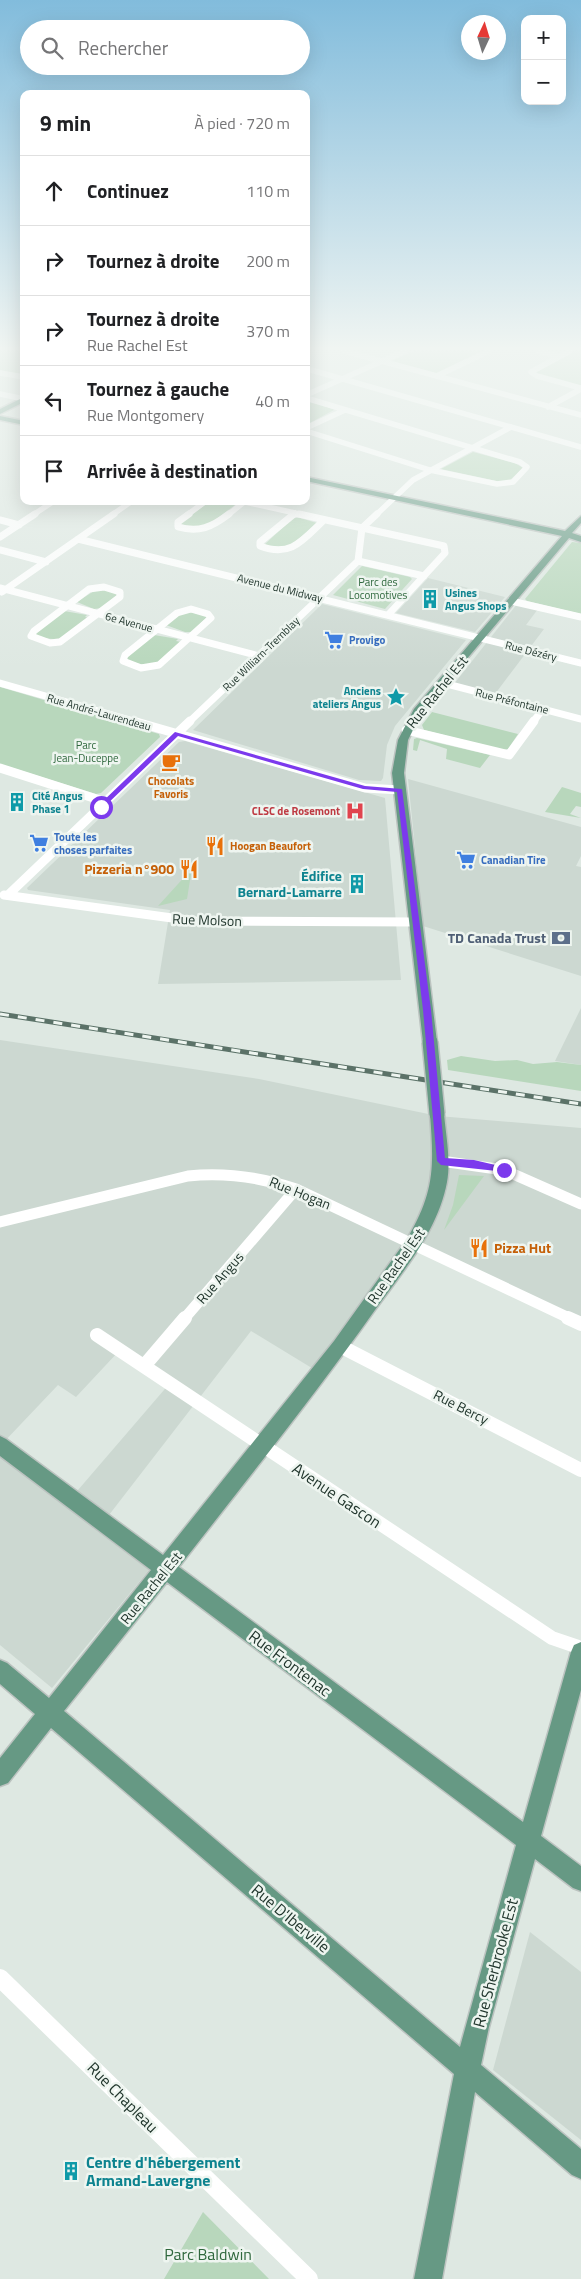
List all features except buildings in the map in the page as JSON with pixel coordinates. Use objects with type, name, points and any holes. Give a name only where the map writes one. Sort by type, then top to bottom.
[{"type":"main road","points":[[310,480],[550,535],[564,535],[581,539]]},
{"type":"main road","points":[[310,485],[393,500]]},
{"type":"main road","name":"Rue Rachel Est","points":[[0,1775],[165,1571],[263,1446],[340,1346],[413,1244],[425,1224],[434,1203],[439,1183],[441,1161],[430,1042],[398,767],[406,730],[418,711],[480,639],[564,535],[581,518]]},
{"type":"main road","name":"Rue Frontenac","points":[[0,1445],[165,1571],[581,1880]]},
{"type":"main road","name":"Rue Sherbrooke Est","points":[[428,2279],[477,2026],[581,1652]]},
{"type":"main road","name":"Rue D'Iberville","points":[[0,1670],[581,2166]]},
{"type":"street","points":[[391,457],[430,470],[506,484],[513,482],[527,467],[520,462],[504,457]]},
{"type":"street","points":[[424,576],[358,561],[362,528],[413,480],[454,457]]},
{"type":"street","points":[[0,537],[48,505]]},
{"type":"street","points":[[2,591],[126,505]]},
{"type":"street","points":[[201,505],[178,522],[178,527],[194,531],[204,531],[238,505]]},
{"type":"street","points":[[256,505],[444,546],[445,553],[388,615]]},
{"type":"street","points":[[295,513],[260,542],[260,546],[278,551],[290,550],[324,520]]},
{"type":"street","points":[[0,520],[19,525]]},
{"type":"street","name":"Avenue du Midway","points":[[78,539],[480,639]]},
{"type":"street","points":[[0,550],[46,562]]},
{"type":"street","name":"Rue William-Tremblay","points":[[4,895],[106,802],[358,561]]},
{"type":"street","points":[[104,587],[120,592],[120,597],[60,642],[50,643],[31,636],[34,631],[67,606],[93,588],[104,587]]},
{"type":"street","name":"6e Avenue","points":[[2,591],[259,656]]},
{"type":"street","points":[[511,601],[581,617]]},
{"type":"street","points":[[191,609],[210,616],[210,620],[155,667],[143,668],[123,661],[125,655],[156,630],[180,610],[191,609]]},
{"type":"street","name":"Rue Dézéry","points":[[480,639],[581,664]]},
{"type":"street","name":"Rue André-Laurendeau","points":[[0,683],[365,788],[400,790]]},
{"type":"street","name":"Rue Préfontaine","points":[[443,683],[581,719]]},
{"type":"street","points":[[406,730],[509,755],[543,709]]},
{"type":"street","points":[[0,768],[106,802]]},
{"type":"street","name":"Rue Molson","points":[[4,895],[194,921],[415,922]]},
{"type":"street","points":[[441,1161],[474,1164],[504,1170],[581,1204]]},
{"type":"street","name":"Rue Hogan","points":[[0,1222],[188,1176],[215,1173],[248,1175],[296,1189],[581,1324]]},
{"type":"street","name":"Rue Angus","points":[[144,1366],[296,1189]]},
{"type":"street","name":"Avenue Gascon","points":[[97,1335],[552,1638],[581,1648]]},
{"type":"street","name":"Rue Bercy","points":[[340,1346],[581,1470]]},
{"type":"street","name":"Rue Chapleau","points":[[0,1978],[309,2279]]},
{"type":"shaded area","points":[[428,578],[505,597],[475,632],[396,613]]},
{"type":"shaded area","points":[[322,604],[466,640],[395,726],[387,745],[381,781],[359,780],[193,730]]},
{"type":"shaded area","points":[[517,604],[538,609],[526,625],[544,629],[495,694],[454,684]]},
{"type":"shaded area","points":[[185,741],[385,798],[401,980],[158,984],[170,910],[28,890],[27,888],[179,742]]},
{"type":"shaded area","points":[[408,779],[581,827],[581,856],[576,866],[581,867],[581,976],[423,926]]},
{"type":"shaded area","points":[[581,1008],[581,1065],[555,1061]]},
{"type":"shaded area","points":[[0,1040],[259,1079],[438,1116],[581,1128],[581,1324],[413,1244],[320,1373],[251,1331],[109,1515],[93,1528],[149,1570],[52,1688],[0,1645]],"holes":[[[119,1351],[170,1383],[72,1497],[2,1444],[58,1385],[76,1397]]]},
{"type":"shaded area","points":[[530,1932],[581,1972],[581,2140],[493,2070]]},
{"type":"green space","points":[[463,457],[493,457],[515,463],[523,468],[509,481],[501,482],[441,469]]},
{"type":"green space","points":[[205,505],[235,505],[203,529],[180,524]]},
{"type":"green space","points":[[293,518],[317,523],[288,548],[264,545]]},
{"type":"green space","points":[[572,542],[581,543],[581,614],[527,601],[525,599]]},
{"type":"green space","name":"Parc des Locomotives","points":[[362,566],[412,579],[385,609],[333,595]]},
{"type":"green space","points":[[97,589],[115,592],[117,595],[101,608],[94,609],[77,602]]},
{"type":"green space","points":[[64,611],[87,615],[85,617],[89,618],[70,633],[60,638],[53,639],[36,636],[36,633]]},
{"type":"green space","points":[[185,611],[208,616],[192,632],[185,632],[166,625]]},
{"type":"green space","points":[[154,635],[178,639],[176,641],[181,642],[163,659],[153,664],[135,663],[126,658]]},
{"type":"green space","name":"Parc Jean-Duceppe","points":[[0,687],[159,734],[160,737],[101,793],[96,794],[0,764]]},
{"type":"green space","points":[[432,712],[518,734],[508,749],[503,750],[424,730],[422,725]]},
{"type":"green space","points":[[417,738],[490,755],[480,768],[446,759],[447,749],[420,740],[417,751],[413,750],[414,739]]},
{"type":"green space","points":[[562,787],[581,793],[581,807],[576,806],[570,814],[581,818],[545,812]]},
{"type":"green space","points":[[188,873],[191,874],[187,899],[158,906]]},
{"type":"green space","points":[[461,1056],[495,1061],[517,1060],[533,1064],[557,1062],[581,1065],[581,1091],[448,1070],[447,1060]]},
{"type":"green space","points":[[459,1175],[484,1176],[444,1230],[453,1205]]},
{"type":"green space","name":"Parc Baldwin","points":[[203,2212],[269,2279],[164,2279]]},
{"type":"railway","points":[[0,1014],[581,1104]]},
{"type":"place","name":"Usines Angus Shops","points":[[430,599]]},
{"type":"place","name":"Provigo","points":[[334,640]]},
{"type":"place","name":"Anciens ateliers Angus","points":[[396,697]]},
{"type":"place","name":"Chocolats Favoris","points":[[171,762]]},
{"type":"place","name":"Cité Angus Phase 1","points":[[17,802]]},
{"type":"place","name":"CLSC de Rosemont","points":[[355,811]]},
{"type":"place","name":"Toute les choses parfaites","points":[[39,843]]},
{"type":"place","name":"Hoogan Beaufort","points":[[215,846]]},
{"type":"place","name":"Canadian Tire","points":[[466,860]]},
{"type":"place","name":"Pizzeria n°900","points":[[189,869]]},
{"type":"place","name":"Édifice Bernard-Lamarre","points":[[357,884]]},
{"type":"place","name":"TD Canada Trust","points":[[561,938]]},
{"type":"place","name":"Pizza Hut","points":[[479,1248]]},
{"type":"place","name":"Centre d'hébergement Armand-Lavergne","points":[[71,2171]]},
{"type":"route","points":[[101,807],[177,734],[365,788],[400,790],[427,1010],[441,1161],[474,1164],[504,1170]]}]
